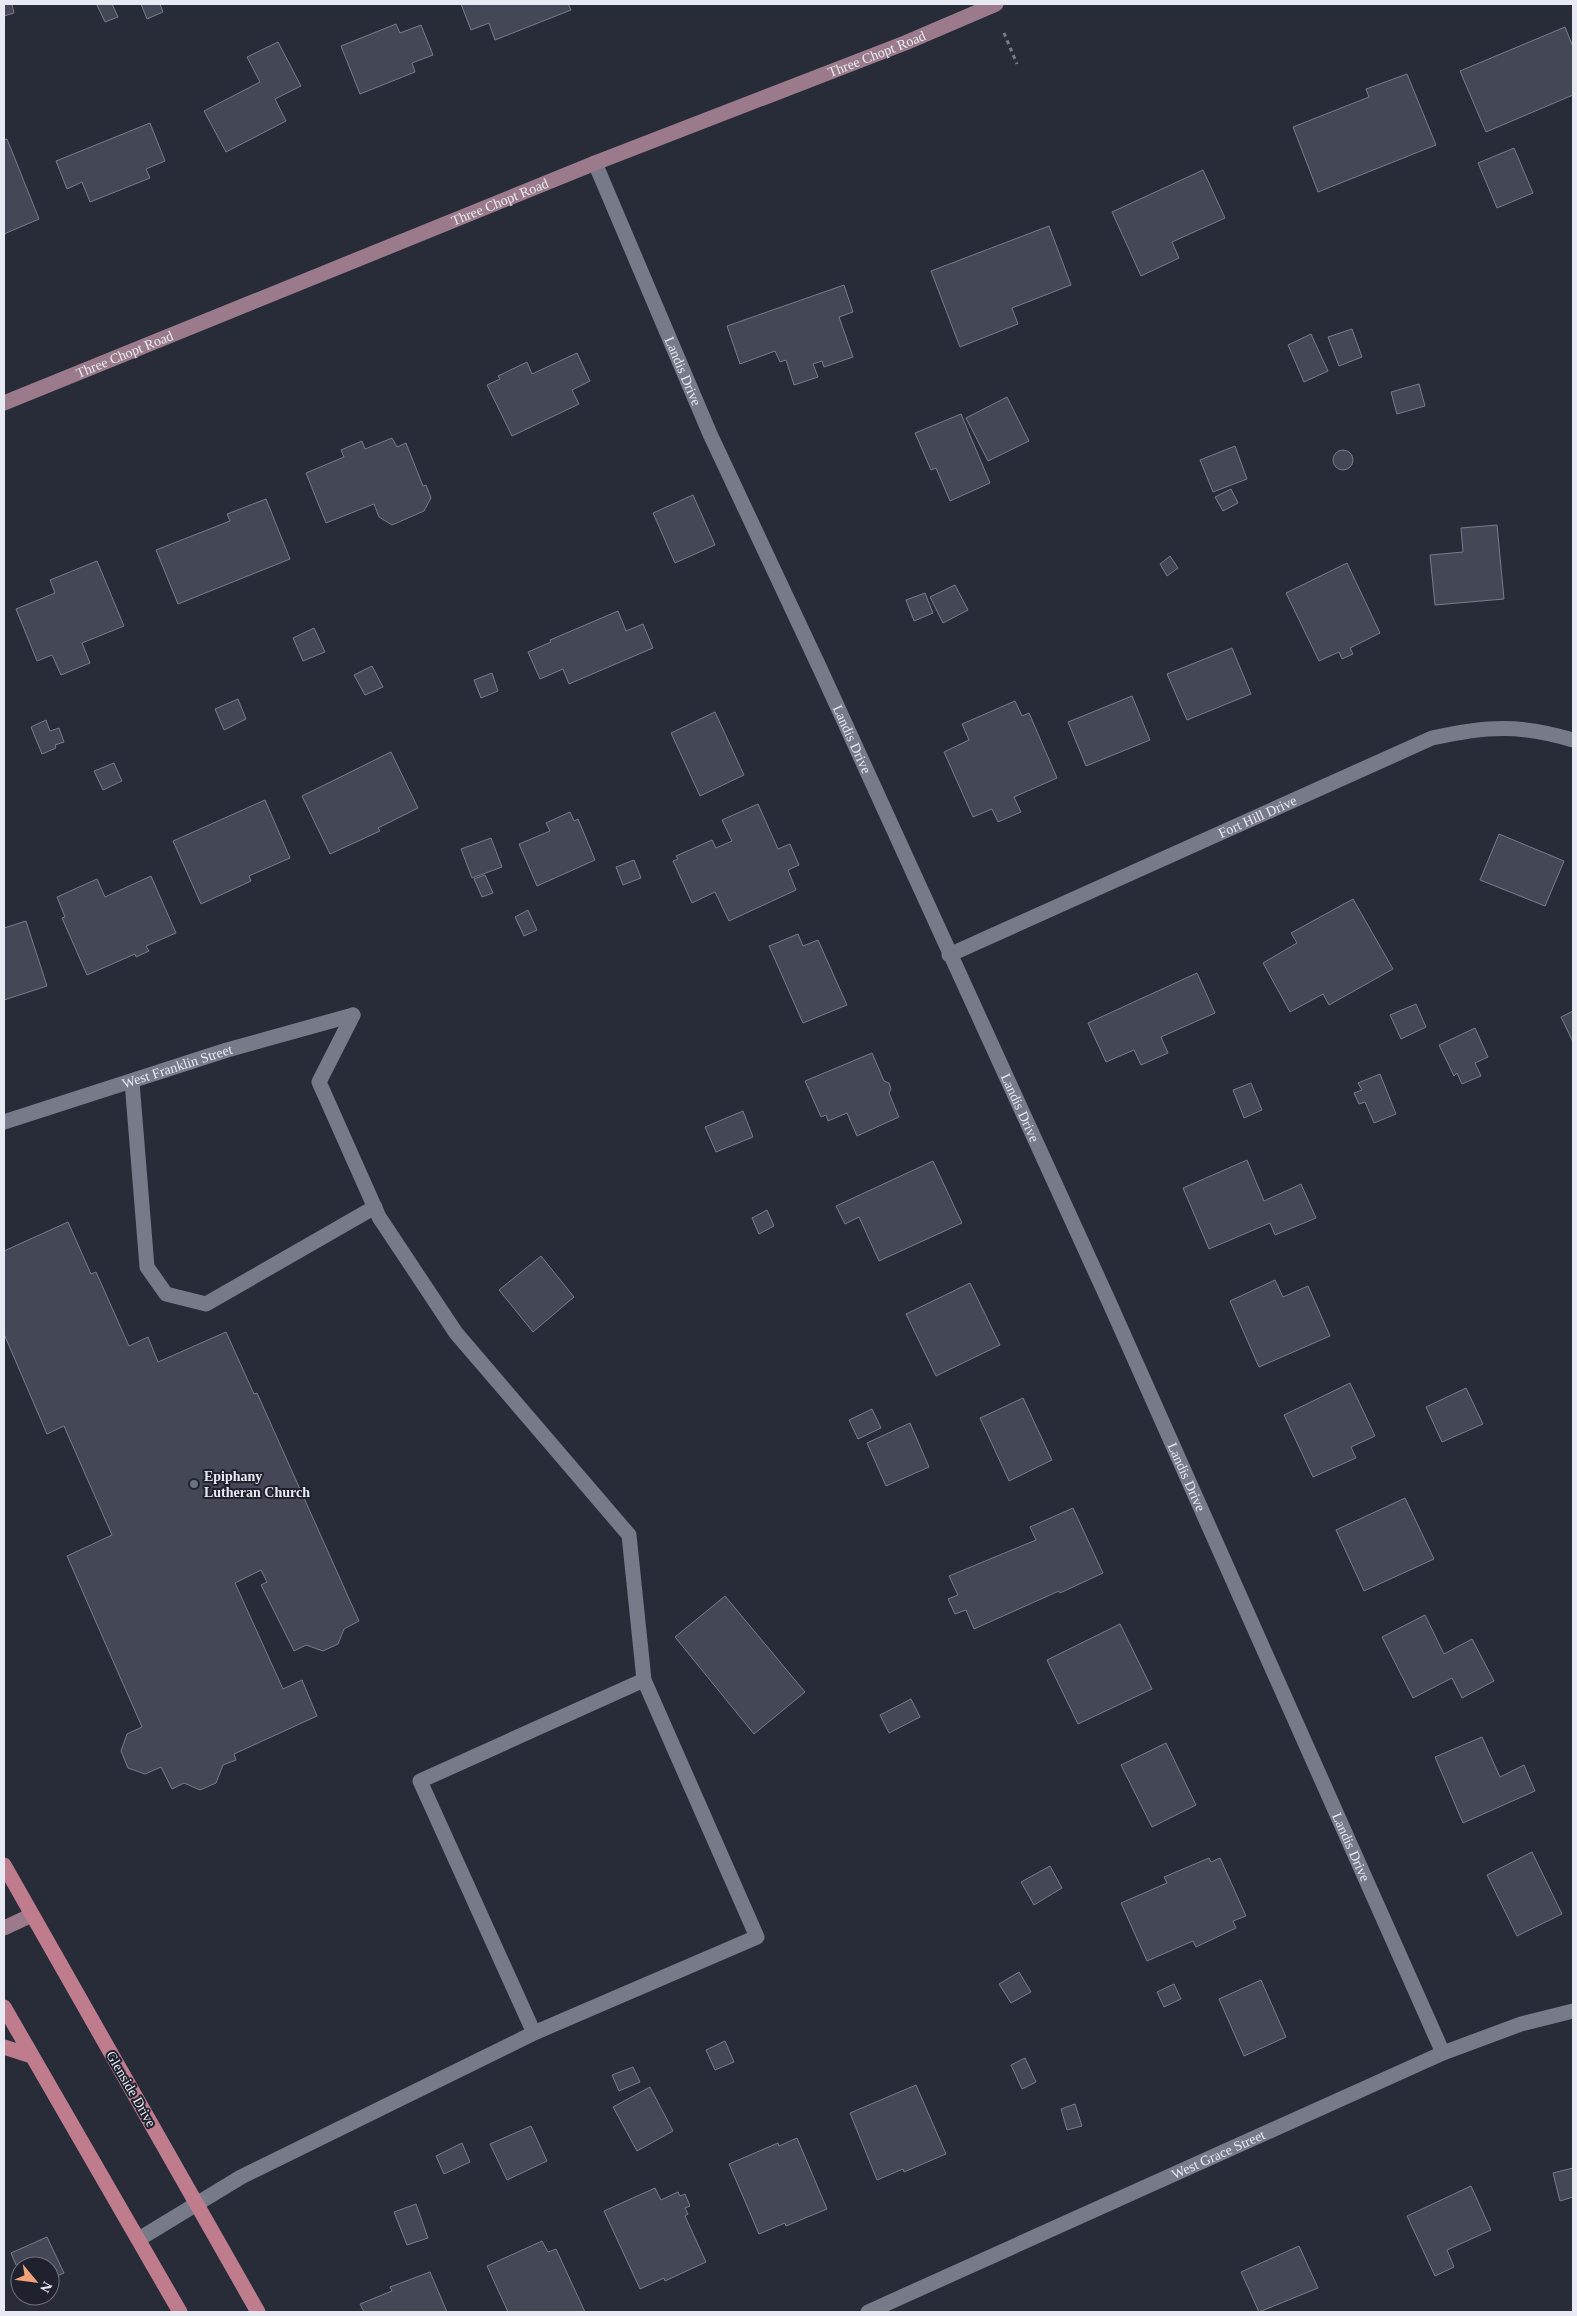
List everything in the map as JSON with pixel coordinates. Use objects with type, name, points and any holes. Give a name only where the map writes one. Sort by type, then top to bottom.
[{"type":"main road","name":"Three Chopt Road","points":[[4,402],[595,163],[905,43],[996,4]]},
{"type":"main road","name":"Glenside Drive","points":[[4,1865],[258,2312]]},
{"type":"main road","points":[[4,1928],[32,1915]]},
{"type":"main road","points":[[4,2007],[180,2312]]},
{"type":"main road","points":[[4,2047],[32,2056]]},
{"type":"street","name":"Landis Drive","points":[[595,163],[710,434],[819,666],[949,955],[1114,1313],[1443,2053]]},
{"type":"street","name":"Fort Hill Drive","points":[[949,955],[1432,738],[1471,729],[1507,727],[1545,732],[1573,740]]},
{"type":"street","name":"West Franklin Street","points":[[4,1122],[227,1050],[353,1015],[319,1082],[375,1207]]},
{"type":"street","points":[[132,1082],[147,1267],[166,1294],[206,1304],[375,1207],[379,1217],[456,1333],[629,1534],[644,1680],[757,1937],[534,2033],[241,2177],[139,2239]]},
{"type":"street","points":[[534,2033],[420,1781],[644,1680]]},
{"type":"street","name":"West Grace Street","points":[[868,2312],[1443,2053],[1521,2024],[1573,2012]]},
{"type":"building","points":[[4,4],[12,4],[14,13],[4,16]]},
{"type":"building","points":[[112,4],[118,17],[105,22],[97,5]]},
{"type":"building","points":[[141,4],[160,4],[163,12],[147,19]]},
{"type":"building","points":[[461,4],[568,4],[571,10],[495,40],[489,23],[471,30]]},
{"type":"building","points":[[396,24],[400,33],[421,25],[433,55],[412,63],[415,72],[360,94],[341,46]]},
{"type":"building","points":[[1565,27],[1573,47],[1573,95],[1486,132],[1460,71]]},
{"type":"building","points":[[278,42],[301,86],[275,99],[286,121],[226,152],[204,111],[260,82],[247,57]]},
{"type":"building","points":[[1407,74],[1436,145],[1318,192],[1293,127],[1369,97],[1366,89]]},
{"type":"building","points":[[150,123],[165,161],[146,169],[150,178],[90,202],[82,182],[67,189],[56,161]]},
{"type":"building","points":[[7,139],[39,219],[4,234],[4,140]]},
{"type":"building","points":[[1514,148],[1533,193],[1497,208],[1478,163]]},
{"type":"building","points":[[1203,170],[1225,218],[1172,242],[1179,258],[1141,276],[1112,212]]},
{"type":"building","points":[[1049,226],[1071,285],[1012,308],[1018,324],[960,347],[931,271]]},
{"type":"building","points":[[844,285],[853,312],[839,317],[853,357],[824,367],[822,361],[813,364],[818,377],[794,385],[786,360],[780,362],[775,351],[740,364],[727,326]]},
{"type":"building","points":[[1352,329],[1362,357],[1339,366],[1328,337]]},
{"type":"building","points":[[1311,334],[1328,371],[1304,382],[1288,345]]},
{"type":"building","points":[[577,353],[590,381],[572,390],[579,404],[512,436],[487,385],[500,379],[498,376],[527,362],[532,374]]},
{"type":"building","points":[[1419,384],[1425,406],[1397,414],[1391,392]]},
{"type":"building","points":[[1007,397],[1029,441],[988,461],[966,418]]},
{"type":"building","points":[[961,414],[990,483],[950,501],[936,468],[931,470],[915,433]]},
{"type":"building","points":[[392,438],[397,447],[406,443],[423,486],[426,485],[431,498],[424,511],[392,525],[379,517],[374,504],[326,523],[306,473],[344,457],[341,450],[362,441],[365,449]]},
{"type":"building","points":[[1235,446],[1247,479],[1213,492],[1200,460]]},
{"type":"building","points":[[1343,450],[1350,453],[1353,460],[1350,467],[1343,470],[1336,467],[1333,460],[1336,453]]},
{"type":"building","points":[[1231,489],[1238,503],[1223,511],[1215,497]]},
{"type":"building","points":[[693,495],[715,545],[675,563],[653,513]]},
{"type":"building","points":[[266,499],[290,559],[178,604],[156,550],[230,521],[227,514]]},
{"type":"building","points":[[1497,525],[1504,599],[1435,605],[1430,555],[1463,552],[1461,528]]},
{"type":"building","points":[[1170,556],[1178,568],[1167,576],[1160,564]]},
{"type":"building","points":[[97,561],[124,626],[82,643],[90,663],[61,675],[52,655],[37,661],[16,609],[55,593],[50,580]]},
{"type":"building","points":[[1347,563],[1380,633],[1350,648],[1353,654],[1342,659],[1339,652],[1319,661],[1286,593]]},
{"type":"building","points":[[955,585],[968,610],[943,623],[930,597]]},
{"type":"building","points":[[925,593],[933,613],[914,621],[906,600]]},
{"type":"building","points":[[618,611],[626,631],[643,624],[653,648],[569,684],[563,669],[540,679],[528,652],[551,642],[550,640]]},
{"type":"building","points":[[314,628],[325,652],[303,661],[293,638]]},
{"type":"building","points":[[1232,648],[1251,694],[1187,720],[1167,674]]},
{"type":"building","points":[[372,666],[383,687],[365,695],[354,675]]},
{"type":"building","points":[[492,673],[498,691],[481,698],[474,680]]},
{"type":"building","points":[[1132,696],[1150,740],[1086,766],[1068,722]]},
{"type":"building","points":[[238,699],[246,719],[224,730],[215,709]]},
{"type":"building","points":[[1015,701],[1022,716],[1029,713],[1057,778],[1014,797],[1021,812],[998,822],[992,809],[973,817],[944,752],[969,740],[962,724]]},
{"type":"building","points":[[715,712],[744,775],[700,796],[671,733]]},
{"type":"building","points":[[46,720],[50,731],[59,728],[64,742],[55,745],[56,748],[42,754],[31,727]]},
{"type":"building","points":[[391,752],[418,808],[378,828],[380,831],[330,854],[302,796]]},
{"type":"building","points":[[114,763],[122,781],[103,790],[94,771]]},
{"type":"building","points":[[265,800],[290,858],[249,876],[251,881],[201,904],[173,841]]},
{"type":"building","points":[[758,804],[778,849],[790,844],[799,865],[788,870],[796,890],[729,921],[715,892],[692,903],[673,861],[678,859],[676,856],[712,840],[716,848],[732,841],[722,820]]},
{"type":"building","points":[[570,812],[574,821],[578,819],[595,860],[537,886],[519,844],[550,831],[546,823]]},
{"type":"building","points":[[1499,834],[1564,861],[1545,906],[1480,880]]},
{"type":"building","points":[[491,838],[502,867],[472,878],[461,849]]},
{"type":"building","points":[[634,860],[641,878],[623,885],[616,867]]},
{"type":"building","points":[[485,875],[493,893],[482,897],[474,879]]},
{"type":"building","points":[[151,876],[176,933],[146,946],[149,951],[136,957],[135,954],[87,975],[62,918],[65,917],[57,897],[97,879],[105,897]]},
{"type":"building","points":[[1353,899],[1393,969],[1329,1005],[1323,994],[1290,1012],[1263,963],[1297,943],[1291,933]]},
{"type":"building","points":[[528,910],[537,930],[524,936],[515,917]]},
{"type":"building","points":[[26,921],[47,986],[4,1000],[4,928]]},
{"type":"building","points":[[798,934],[803,946],[818,940],[847,1005],[803,1023],[769,946]]},
{"type":"building","points":[[1197,973],[1215,1013],[1161,1037],[1168,1053],[1141,1065],[1134,1050],[1106,1062],[1088,1023]]},
{"type":"building","points":[[1416,1004],[1426,1027],[1401,1039],[1390,1015]]},
{"type":"building","points":[[1573,1011],[1573,1042],[1561,1017]]},
{"type":"building","points":[[1475,1028],[1488,1057],[1475,1063],[1481,1076],[1462,1084],[1457,1073],[1454,1076],[1439,1045]]},
{"type":"building","points":[[872,1053],[884,1081],[889,1083],[891,1089],[889,1093],[899,1117],[857,1136],[847,1113],[828,1121],[826,1115],[821,1117],[805,1081]]},
{"type":"building","points":[[1380,1074],[1396,1114],[1374,1123],[1365,1102],[1359,1104],[1354,1093],[1362,1090],[1358,1083]]},
{"type":"building","points":[[1251,1083],[1262,1110],[1244,1118],[1233,1090]]},
{"type":"building","points":[[743,1111],[753,1137],[716,1152],[705,1127]]},
{"type":"building","points":[[1247,1160],[1264,1201],[1301,1184],[1316,1218],[1275,1235],[1270,1223],[1209,1249],[1183,1188]]},
{"type":"building","points":[[933,1161],[962,1223],[879,1261],[859,1217],[845,1224],[836,1206]]},
{"type":"building","points":[[767,1210],[774,1226],[759,1234],[752,1218]]},
{"type":"building","name":"Epiphany Lutheran Church","points":[[68,1222],[91,1274],[96,1272],[129,1346],[148,1337],[158,1362],[226,1332],[254,1394],[257,1393],[359,1621],[344,1629],[338,1644],[323,1651],[306,1645],[294,1651],[261,1585],[267,1582],[261,1570],[235,1583],[283,1689],[302,1680],[317,1716],[234,1754],[236,1760],[223,1765],[216,1783],[200,1790],[184,1783],[172,1789],[161,1767],[145,1774],[128,1768],[121,1751],[127,1734],[142,1727],[67,1556],[112,1535],[64,1426],[47,1434],[4,1334],[4,1251]]},
{"type":"building","points":[[541,1256],[574,1297],[533,1332],[499,1290]]},
{"type":"building","points":[[1275,1280],[1283,1297],[1308,1286],[1330,1336],[1259,1367],[1230,1301]]},
{"type":"building","points":[[970,1283],[1000,1345],[936,1376],[906,1314]]},
{"type":"building","points":[[1350,1383],[1375,1436],[1351,1447],[1356,1458],[1313,1477],[1284,1415]]},
{"type":"building","points":[[1466,1388],[1483,1424],[1442,1442],[1426,1407]]},
{"type":"building","points":[[1023,1398],[1052,1460],[1009,1481],[980,1418]]},
{"type":"building","points":[[872,1409],[881,1428],[858,1439],[849,1420]]},
{"type":"building","points":[[910,1423],[929,1467],[886,1486],[867,1443]]},
{"type":"building","points":[[1405,1498],[1434,1559],[1364,1591],[1336,1530]]},
{"type":"building","points":[[1073,1508],[1103,1573],[974,1629],[966,1610],[955,1614],[948,1599],[958,1595],[949,1576],[1036,1540],[1030,1527]]},
{"type":"building","points":[[725,1596],[805,1692],[754,1734],[675,1637]]},
{"type":"building","points":[[1425,1615],[1444,1654],[1472,1639],[1494,1681],[1462,1698],[1452,1678],[1413,1698],[1382,1637]]},
{"type":"building","points":[[1120,1624],[1152,1689],[1078,1724],[1047,1660]]},
{"type":"building","points":[[911,1699],[920,1717],[889,1733],[880,1715]]},
{"type":"building","points":[[1482,1737],[1500,1777],[1524,1765],[1535,1791],[1463,1823],[1435,1757]]},
{"type":"building","points":[[1166,1743],[1196,1805],[1152,1827],[1121,1765]]},
{"type":"building","points":[[1532,1852],[1562,1914],[1517,1936],[1487,1875]]},
{"type":"building","points":[[1209,1858],[1211,1862],[1220,1858],[1246,1916],[1233,1921],[1236,1928],[1196,1947],[1193,1941],[1147,1961],[1121,1903],[1167,1883],[1164,1877]]},
{"type":"building","points":[[1050,1866],[1062,1888],[1034,1905],[1021,1882]]},
{"type":"building","points":[[1019,1972],[1031,1992],[1011,2003],[999,1984]]},
{"type":"building","points":[[1261,1980],[1286,2037],[1244,2056],[1219,1999]]},
{"type":"building","points":[[1174,1984],[1181,1999],[1164,2007],[1157,1992]]},
{"type":"building","points":[[725,2041],[734,2062],[715,2070],[706,2050]]},
{"type":"building","points":[[1025,2058],[1036,2082],[1022,2089],[1011,2065]]},
{"type":"building","points":[[633,2067],[640,2082],[619,2091],[612,2075]]},
{"type":"building","points":[[916,2085],[946,2154],[904,2172],[903,2169],[877,2180],[850,2113]]},
{"type":"building","points":[[650,2087],[673,2131],[637,2151],[613,2107]]},
{"type":"building","points":[[1075,2104],[1082,2126],[1067,2130],[1061,2109]]},
{"type":"building","points":[[531,2126],[547,2161],[507,2180],[490,2144]]},
{"type":"building","points":[[797,2138],[827,2209],[786,2226],[785,2223],[759,2234],[729,2164],[778,2143],[779,2146]]},
{"type":"building","points":[[462,2143],[470,2162],[444,2174],[436,2156]]},
{"type":"building","points":[[1573,2168],[1573,2197],[1560,2201],[1553,2173]]},
{"type":"building","points":[[1471,2186],[1491,2230],[1447,2250],[1454,2267],[1435,2276],[1407,2216]]},
{"type":"building","points":[[655,2188],[661,2200],[678,2192],[680,2196],[685,2194],[690,2206],[685,2208],[688,2214],[685,2216],[706,2262],[665,2281],[664,2278],[640,2289],[604,2211]]},
{"type":"building","points":[[416,2204],[428,2238],[407,2245],[394,2212]]},
{"type":"building","points":[[47,2237],[56,2256],[12,2256],[11,2253]]},
{"type":"building","points":[[542,2241],[548,2252],[556,2249],[585,2312],[508,2312],[487,2266]]},
{"type":"building","points":[[1299,2246],[1318,2288],[1259,2312],[1241,2272]]},
{"type":"building","points":[[60,2265],[64,2273],[60,2275]]},
{"type":"building","points":[[430,2272],[447,2312],[364,2312],[360,2304],[392,2291],[390,2287]]},
{"type":"place","name":"Epiphany Lutheran Church","points":[[194,1484]]}]
